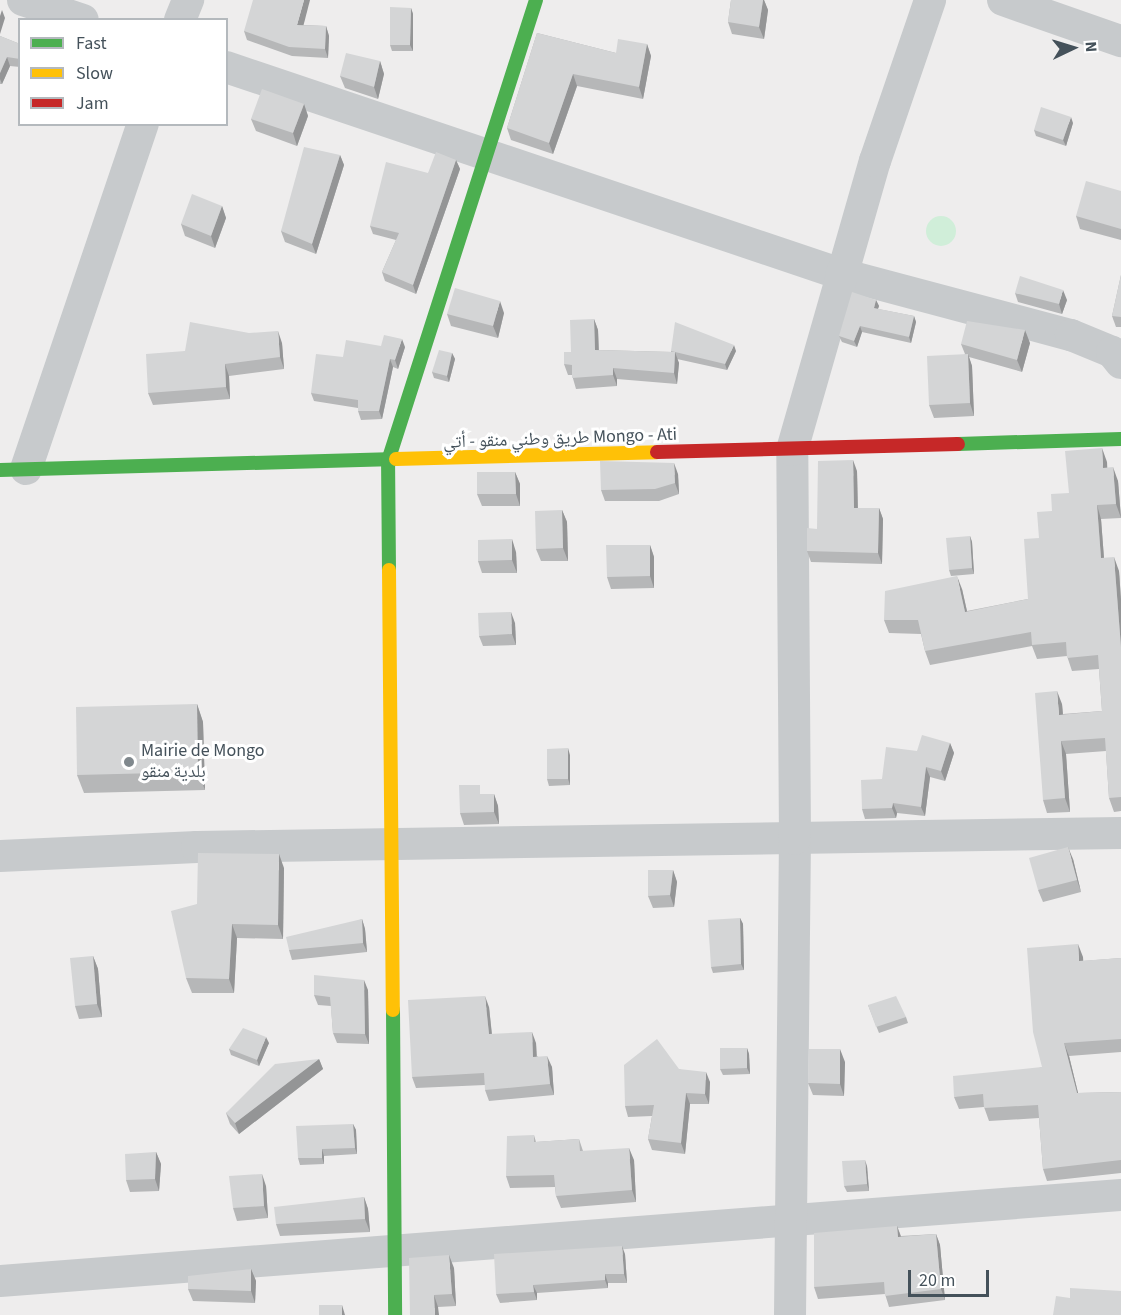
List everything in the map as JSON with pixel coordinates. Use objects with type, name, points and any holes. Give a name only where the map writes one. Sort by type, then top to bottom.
[{"type":"street","points":[[23,0],[77,18]]},
{"type":"street","points":[[181,18],[188,0]]},
{"type":"street","points":[[395,1315],[388,461],[488,156],[536,0]]},
{"type":"street","points":[[789,1315],[793,1217],[795,839],[792,450],[841,274],[930,0]]},
{"type":"street","points":[[1003,0],[1121,40]]},
{"type":"street","points":[[228,68],[841,274],[1071,335],[1112,352],[1121,363]]},
{"type":"street","points":[[13,469],[142,126]]},
{"type":"street","name":"طريق وطني منقو - أتي Mongo - Ati","points":[[13,469],[388,461],[1121,439]]},
{"type":"street","points":[[0,856],[391,846],[1121,833]]},
{"type":"street","points":[[0,1281],[793,1217],[1121,1195]]},
{"type":"green space","points":[[941,216],[951,221],[956,231],[951,241],[941,246],[931,241],[926,231],[931,221]]},
{"type":"building","points":[[253,0],[304,0],[297,25],[326,26],[325,49],[289,47],[244,31]]},
{"type":"building","points":[[731,0],[763,0],[759,27],[728,22]]},
{"type":"building","points":[[390,7],[411,8],[410,45],[390,45]]},
{"type":"building","points":[[537,33],[616,53],[618,39],[647,44],[639,87],[573,74],[549,143],[507,128]]},
{"type":"building","points":[[0,36],[18,43],[18,59],[7,57],[0,73]]},
{"type":"building","points":[[346,53],[380,61],[374,87],[340,76]]},
{"type":"building","points":[[262,89],[304,104],[293,133],[251,119]]},
{"type":"building","points":[[1041,107],[1071,117],[1063,140],[1034,130]]},
{"type":"building","points":[[304,147],[340,155],[312,244],[281,231]]},
{"type":"building","points":[[436,152],[456,160],[413,285],[382,272],[399,233],[370,226],[386,162],[428,173]]},
{"type":"building","points":[[1086,181],[1121,191],[1121,229],[1076,216]]},
{"type":"building","points":[[192,194],[222,206],[211,236],[181,224]]},
{"type":"building","points":[[1121,275],[1121,317],[1112,316]]},
{"type":"building","points":[[1020,276],[1063,290],[1059,304],[1015,293]]},
{"type":"building","points":[[455,288],[500,301],[493,326],[447,314]]},
{"type":"building","points":[[852,292],[876,300],[874,308],[914,316],[909,337],[860,326],[854,341],[839,336]]},
{"type":"building","points":[[594,319],[595,350],[675,352],[674,373],[613,368],[613,375],[572,378],[572,365],[564,364],[564,352],[571,352],[570,320]]},
{"type":"building","points":[[967,321],[1025,330],[1017,360],[961,344]]},
{"type":"building","points":[[190,322],[249,333],[278,331],[280,357],[225,364],[226,387],[148,393],[146,354],[185,351]]},
{"type":"building","points":[[675,322],[734,345],[725,364],[671,351]]},
{"type":"building","points":[[384,335],[402,339],[395,360],[390,359],[379,411],[358,411],[358,400],[311,393],[316,354],[343,357],[346,340],[381,346]]},
{"type":"building","points":[[439,350],[452,353],[447,376],[432,372]]},
{"type":"building","points":[[968,354],[970,403],[929,405],[927,356]]},
{"type":"building","points":[[1102,448],[1103,468],[1113,467],[1116,504],[1097,505],[1101,558],[1114,557],[1121,647],[1121,797],[1109,798],[1105,738],[1061,741],[1065,798],[1043,800],[1035,693],[1057,691],[1059,715],[1102,711],[1098,655],[1067,658],[1066,642],[1032,645],[1031,632],[925,651],[918,620],[884,620],[885,591],[957,576],[965,612],[1028,599],[1024,539],[1039,538],[1037,512],[1052,511],[1051,494],[1069,493],[1065,451]]},
{"type":"building","points":[[853,460],[854,508],[879,508],[878,553],[807,551],[807,528],[817,529],[818,461]]},
{"type":"building","points":[[600,461],[674,463],[675,483],[655,489],[601,490]]},
{"type":"building","points":[[477,472],[515,472],[516,494],[477,494]]},
{"type":"building","points":[[562,510],[563,548],[536,549],[535,511]]},
{"type":"building","points":[[970,536],[972,568],[949,570],[946,538]]},
{"type":"building","points":[[512,539],[512,560],[478,561],[478,540]]},
{"type":"building","points":[[606,545],[650,545],[650,576],[607,577]]},
{"type":"building","points":[[511,612],[512,634],[479,636],[478,613]]},
{"type":"building","points":[[197,704],[198,772],[77,775],[76,707]]},
{"type":"building","points":[[922,735],[950,743],[941,771],[926,767],[921,807],[893,803],[892,808],[862,809],[861,780],[882,779],[886,747],[917,751]]},
{"type":"building","points":[[568,748],[568,779],[547,779],[547,749]]},
{"type":"building","points":[[459,785],[480,785],[480,794],[494,794],[494,812],[460,813]]},
{"type":"building","points":[[1068,847],[1077,880],[1038,890],[1029,858]]},
{"type":"building","points":[[198,853],[279,854],[278,925],[232,924],[229,979],[186,978],[171,911],[197,904]]},
{"type":"building","points":[[648,870],[673,870],[670,895],[648,896]]},
{"type":"building","points":[[740,918],[741,964],[711,967],[708,920]]},
{"type":"building","points":[[362,919],[363,943],[289,950],[286,937]]},
{"type":"building","points":[[1078,944],[1079,961],[1121,958],[1121,1039],[1064,1043],[1077,1093],[1121,1092],[1121,1160],[1043,1169],[1038,1105],[984,1108],[983,1094],[954,1097],[953,1076],[1042,1067],[1033,1032],[1027,948]]},
{"type":"building","points":[[93,956],[97,1004],[75,1006],[70,958]]},
{"type":"building","points":[[314,975],[364,980],[365,1034],[333,1033],[330,997],[314,995]]},
{"type":"building","points":[[485,996],[489,1034],[532,1032],[533,1057],[547,1056],[550,1084],[485,1090],[484,1073],[412,1077],[408,1000]]},
{"type":"building","points":[[896,996],[906,1017],[876,1027],[868,1005]]},
{"type":"building","points":[[243,1028],[266,1037],[257,1060],[229,1049]]},
{"type":"building","points":[[657,1039],[679,1069],[706,1072],[705,1094],[686,1093],[681,1143],[648,1139],[654,1105],[625,1106],[624,1065]]},
{"type":"building","points":[[720,1048],[747,1048],[747,1068],[720,1069]]},
{"type":"building","points":[[809,1049],[840,1049],[840,1084],[808,1083]]},
{"type":"building","points":[[319,1059],[235,1123],[226,1113],[275,1064]]},
{"type":"building","points":[[353,1124],[355,1148],[322,1149],[322,1158],[298,1158],[296,1126]]},
{"type":"building","points":[[534,1135],[534,1142],[579,1139],[580,1151],[629,1148],[632,1190],[556,1196],[554,1175],[506,1176],[507,1136]]},
{"type":"building","points":[[156,1152],[155,1179],[126,1180],[125,1154]]},
{"type":"building","points":[[865,1160],[867,1184],[844,1186],[842,1161]]},
{"type":"building","points":[[262,1174],[264,1206],[233,1208],[229,1176]]},
{"type":"building","points":[[364,1197],[365,1219],[276,1224],[274,1207]]},
{"type":"building","points":[[897,1226],[898,1237],[936,1234],[941,1289],[885,1296],[884,1282],[814,1287],[814,1233]]},
{"type":"building","points":[[622,1246],[624,1274],[605,1274],[605,1280],[533,1285],[534,1292],[496,1294],[494,1254]]},
{"type":"building","points":[[449,1255],[452,1294],[434,1295],[435,1315],[410,1315],[409,1258]]},
{"type":"building","points":[[251,1269],[251,1291],[188,1289],[188,1276]]},
{"type":"building","points":[[1070,1288],[1121,1291],[1121,1315],[1053,1315],[1056,1296],[1070,1298]]},
{"type":"building","points":[[319,1305],[342,1305],[342,1315],[319,1315]]},
{"type":"traffic: fast","points":[[389,570],[388,461],[536,0]]},
{"type":"traffic: fast","points":[[958,444],[1121,439]]},
{"type":"traffic: fast","points":[[0,470],[396,459]]},
{"type":"traffic: fast","points":[[393,1010],[395,1315]]},
{"type":"traffic: slow","points":[[396,459],[657,452]]},
{"type":"traffic: slow","points":[[389,570],[393,1010]]},
{"type":"traffic: jam","points":[[657,452],[958,444]]},
{"type":"place","name":"Mairie de Mongo بلدية منقو","points":[[129,762]]}]
